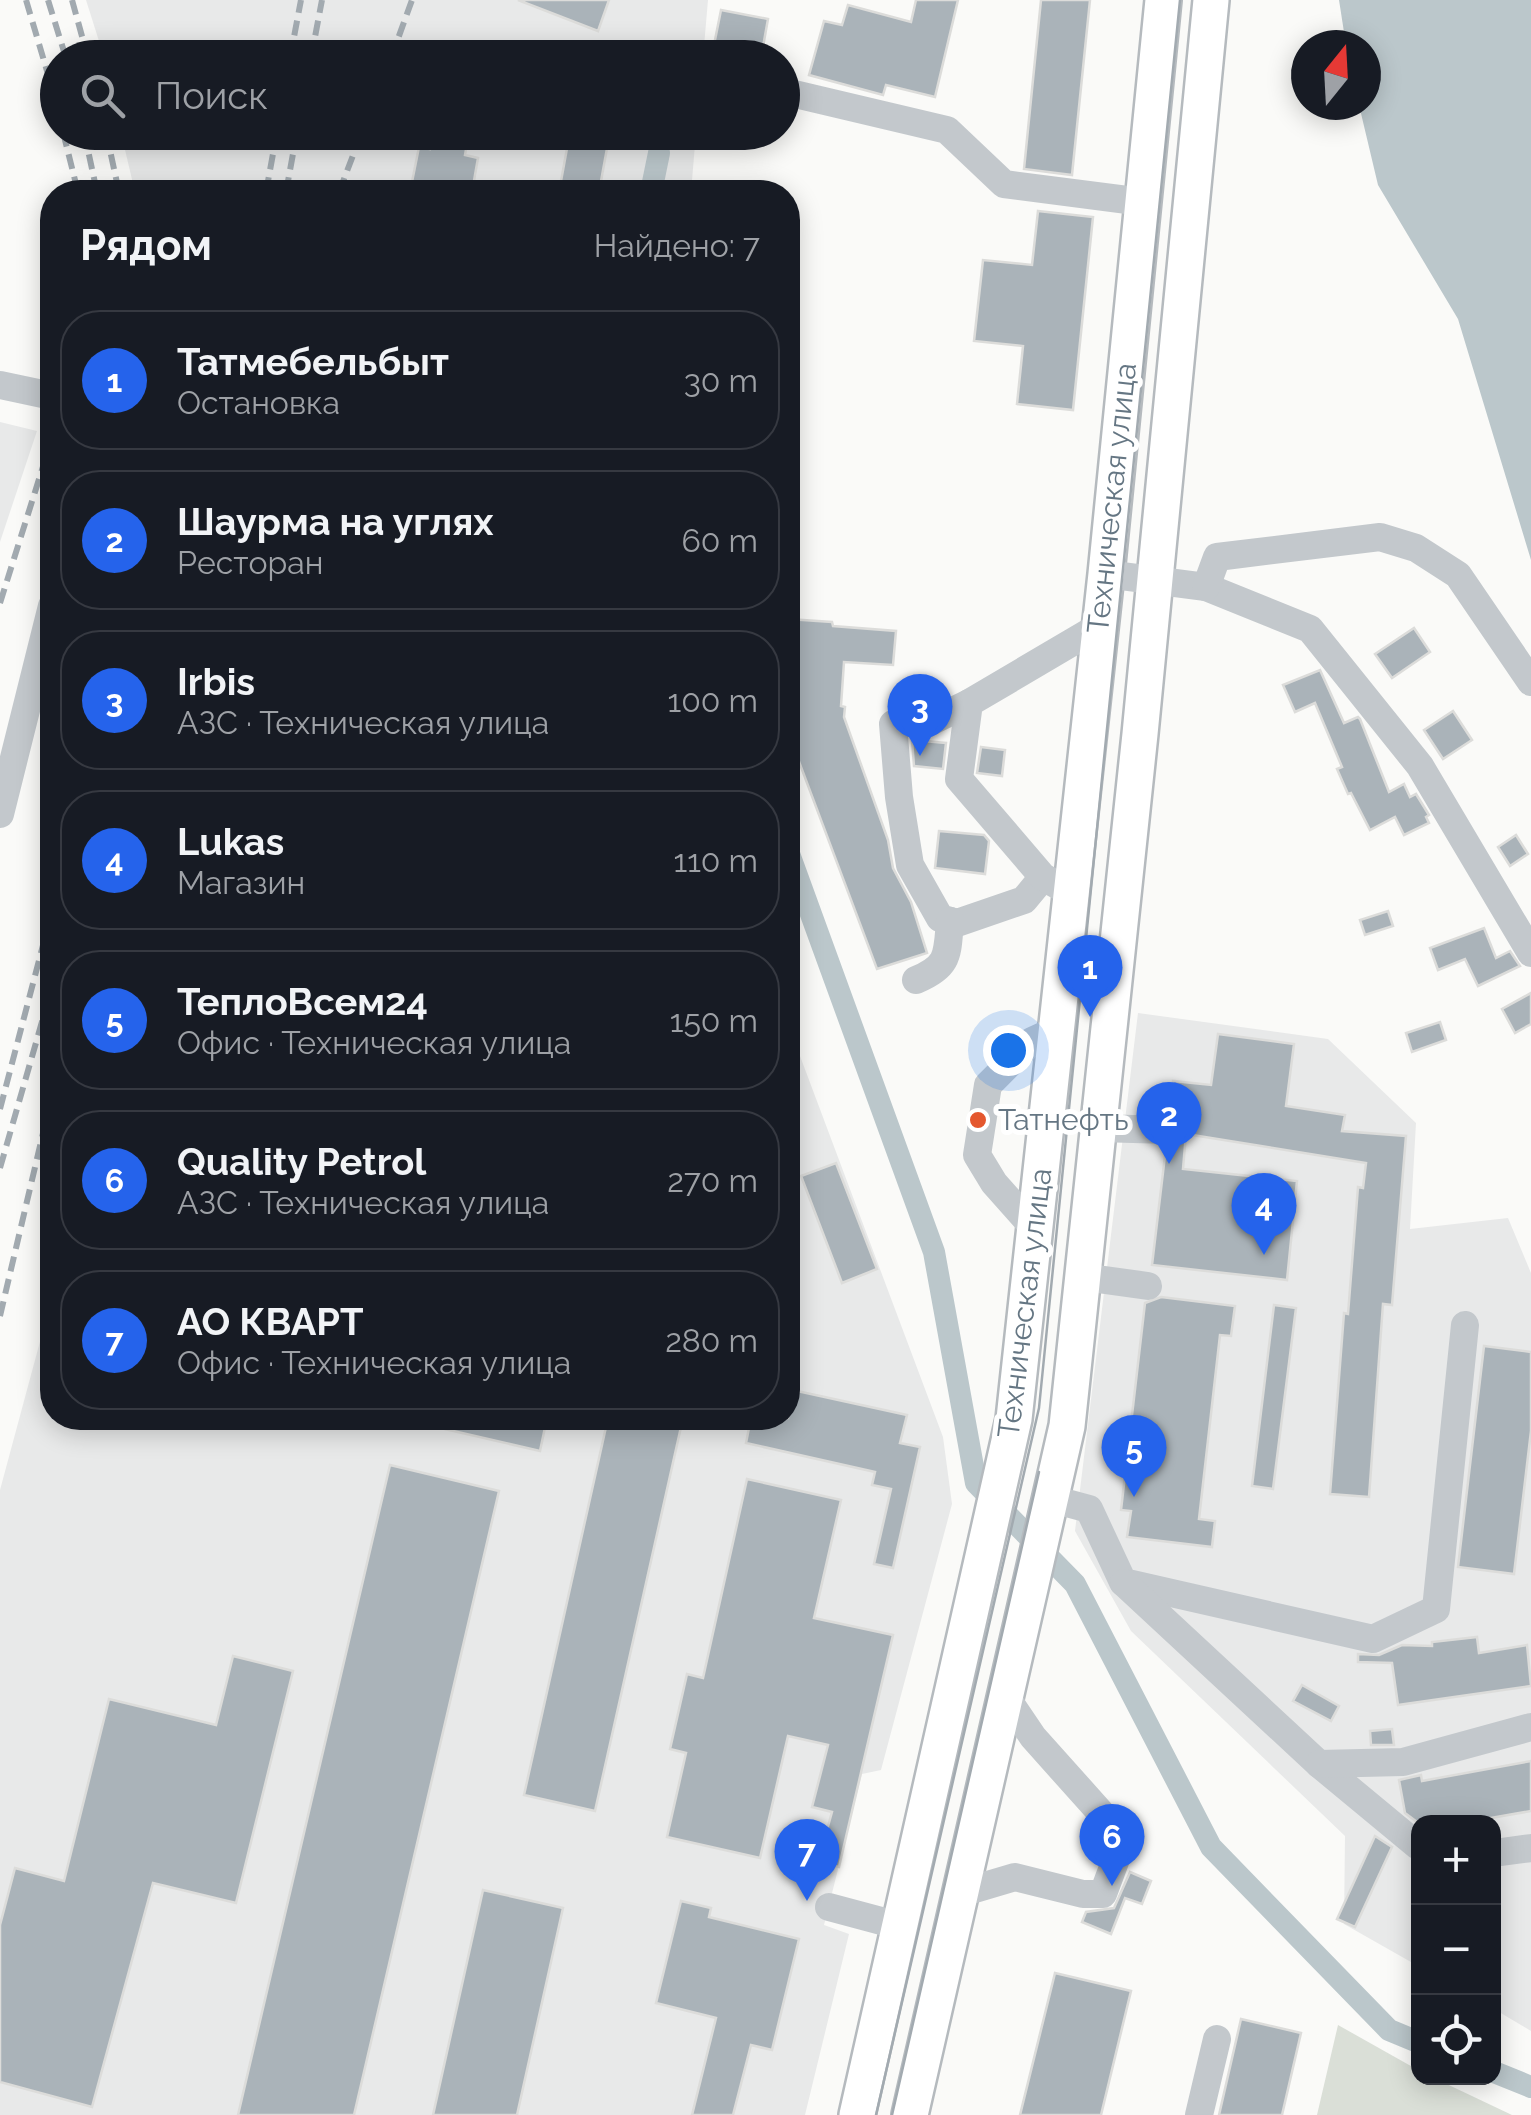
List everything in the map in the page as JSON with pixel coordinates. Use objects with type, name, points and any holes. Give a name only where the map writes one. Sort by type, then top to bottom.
[{"type":"main road","name":"Техническая улица","points":[[857,2115],[1014,1419],[1056,1030],[1057,885],[1106,574],[1164,0]]},
{"type":"main road","name":"Техническая улица","points":[[910,2115],[1068,1426],[1211,0]]},
{"type":"main road","points":[[900,1926],[950,1939]]},
{"type":"street","points":[[800,95],[947,130],[1004,184],[1144,202]]},
{"type":"street","points":[[0,385],[40,393]]},
{"type":"street","points":[[1206,587],[1217,557],[1380,537],[1416,548],[1458,575],[1531,682]]},
{"type":"street","points":[[1106,574],[1206,587],[1310,629],[1420,766],[1531,954]]},
{"type":"street","points":[[969,703],[959,779],[1057,885],[957,923],[940,918],[910,865],[892,724],[932,722],[1098,627]]},
{"type":"street","points":[[0,814],[40,654]]},
{"type":"street","points":[[916,980],[933,973],[947,959],[950,921]]},
{"type":"street","points":[[1035,1230],[994,1183],[977,1155],[988,1085],[1032,1041],[1056,1030]]},
{"type":"street","points":[[1098,1136],[1166,1139]]},
{"type":"street","points":[[1083,1277],[1148,1286]]},
{"type":"street","points":[[1122,1582],[1373,1639],[1436,1609],[1465,1325]]},
{"type":"street","points":[[1050,1507],[1089,1510],[1113,1546],[1122,1582],[1319,1764],[1411,1840]]},
{"type":"street","points":[[961,1893],[1015,1877],[1083,1894],[1103,1894],[1116,1859],[1109,1822],[1033,1737],[1006,1697]]},
{"type":"street","points":[[1319,1764],[1403,1762],[1531,1727]]},
{"type":"street","points":[[1501,1852],[1531,1848]]},
{"type":"street","points":[[828,1907],[900,1926]]},
{"type":"street","points":[[1199,2115],[1217,2039]]},
{"type":"shaded area","points":[[86,0],[708,0],[705,40],[99,40]]},
{"type":"shaded area","points":[[1339,0],[1531,0],[1531,560],[1458,319],[1378,185],[1363,120],[1381,120],[1381,30],[1344,30]]},
{"type":"shaded area","points":[[125,150],[695,150],[692,180],[132,180]]},
{"type":"shaded area","points":[[0,422],[37,431],[0,542]]},
{"type":"shaded area","points":[[1138,1013],[1328,1039],[1416,1123],[1410,1229],[1508,1218],[1531,1273],[1531,2031],[1501,2013],[1501,1815],[1411,1815],[1411,1962],[1344,1924],[1345,1836],[1131,1631],[1075,1531]]},
{"type":"shaded area","points":[[800,1056],[943,1437],[952,1504],[881,1770],[862,1774],[824,1925],[849,1934],[805,2115],[0,2115],[0,1490],[40,1342],[40,1430],[800,1430]]},
{"type":"shaded area","points":[[1338,2025],[1411,2066],[1411,2085],[1449,2085],[1512,2115],[1317,2115]]},
{"type":"building","points":[[518,0],[609,0],[598,31]]},
{"type":"building","points":[[916,0],[958,0],[935,97],[886,85],[883,95],[809,75],[824,21],[842,25],[848,5],[911,22]]},
{"type":"building","points":[[1041,0],[1090,0],[1072,175],[1024,169]]},
{"type":"building","points":[[721,10],[768,19],[764,40],[715,40]]},
{"type":"building","points":[[418,150],[466,150],[465,155],[478,158],[474,180],[412,180]]},
{"type":"building","points":[[567,150],[607,150],[601,180],[561,180]]},
{"type":"building","points":[[1038,211],[1093,217],[1073,410],[1017,404],[1023,346],[974,341],[983,260],[1032,265]]},
{"type":"building","points":[[800,620],[896,631],[893,665],[844,662],[841,706],[845,707],[844,717],[888,840],[893,868],[911,902],[927,953],[877,969],[800,764]]},
{"type":"building","points":[[1414,628],[1430,652],[1392,678],[1375,654]]},
{"type":"building","points":[[1320,670],[1344,723],[1360,719],[1389,792],[1404,784],[1410,797],[1416,794],[1429,815],[1429,823],[1404,835],[1395,817],[1370,830],[1337,769],[1342,767],[1315,703],[1295,712],[1283,685]]},
{"type":"building","points":[[1453,711],[1472,740],[1443,759],[1424,730]]},
{"type":"building","points":[[912,740],[946,743],[943,769],[914,766]]},
{"type":"building","points":[[981,747],[1005,750],[1002,776],[977,773]]},
{"type":"building","points":[[939,831],[984,835],[989,841],[985,874],[935,868]]},
{"type":"building","points":[[1516,835],[1528,854],[1510,866],[1498,847]]},
{"type":"building","points":[[1388,911],[1393,926],[1365,935],[1360,920]]},
{"type":"building","points":[[1484,928],[1496,958],[1510,951],[1520,966],[1478,986],[1465,959],[1438,970],[1430,948]]},
{"type":"building","points":[[1531,993],[1531,1024],[1515,1033],[1502,1009]]},
{"type":"building","points":[[1440,1022],[1446,1040],[1412,1052],[1406,1033]]},
{"type":"building","points":[[1218,1034],[1294,1044],[1286,1106],[1345,1115],[1342,1131],[1406,1136],[1392,1305],[1383,1304],[1369,1497],[1330,1494],[1344,1313],[1348,1314],[1358,1187],[1363,1188],[1366,1163],[1186,1134],[1183,1169],[1297,1181],[1287,1280],[1152,1265],[1166,1147],[1177,1145],[1185,1131],[1183,1121],[1170,1113],[1173,1081],[1211,1085]]},
{"type":"building","points":[[836,1163],[877,1269],[842,1283],[801,1176]]},
{"type":"building","points":[[1161,1297],[1235,1306],[1231,1336],[1220,1335],[1199,1519],[1215,1521],[1212,1547],[1127,1537],[1131,1511],[1121,1510],[1145,1303]]},
{"type":"building","points":[[1274,1305],[1296,1308],[1273,1489],[1252,1486]]},
{"type":"building","points":[[1484,1346],[1531,1352],[1531,1431],[1514,1574],[1458,1567]]},
{"type":"building","points":[[800,1392],[907,1415],[900,1443],[920,1447],[893,1568],[874,1564],[891,1489],[872,1485],[875,1472],[746,1443],[749,1430],[800,1430]]},
{"type":"building","points":[[449,1430],[544,1430],[540,1451]]},
{"type":"building","points":[[605,1430],[680,1430],[595,1811],[524,1795]]},
{"type":"building","points":[[390,1465],[499,1491],[354,2115],[238,2115]]},
{"type":"building","points":[[747,1479],[841,1500],[814,1618],[893,1635],[839,1867],[818,1862],[832,1812],[812,1807],[828,1745],[788,1736],[760,1858],[667,1837],[686,1753],[670,1749],[687,1674],[703,1678]]},
{"type":"building","points":[[1477,1637],[1479,1653],[1527,1645],[1531,1686],[1398,1705],[1392,1663],[1358,1662],[1358,1654],[1379,1655],[1402,1645],[1432,1646],[1432,1642]]},
{"type":"building","points":[[233,1656],[293,1671],[236,1903],[153,1883],[92,2107],[0,2082],[0,1925],[15,1868],[64,1881],[109,1699],[216,1725]]},
{"type":"building","points":[[1302,1685],[1339,1706],[1331,1721],[1293,1701]]},
{"type":"building","points":[[1392,1729],[1394,1745],[1371,1745],[1370,1731]]},
{"type":"building","points":[[1531,1761],[1531,1811],[1501,1816],[1411,1818],[1405,1813],[1399,1780],[1421,1775],[1422,1781]]},
{"type":"building","points":[[1375,1836],[1392,1847],[1355,1927],[1337,1919]]},
{"type":"building","points":[[1130,1872],[1151,1881],[1142,1904],[1125,1898],[1111,1934],[1082,1922],[1086,1912],[1114,1908]]},
{"type":"building","points":[[483,1890],[563,1908],[517,2115],[433,2115]]},
{"type":"building","points":[[681,1901],[711,1908],[709,1917],[799,1939],[772,2050],[751,2045],[733,2115],[692,2115],[716,2018],[656,2003]]},
{"type":"building","points":[[1055,1973],[1131,1991],[1101,2115],[1020,2115]]},
{"type":"building","points":[[1241,2019],[1301,2033],[1282,2115],[1219,2115]]},
{"type":"waterway","points":[[653,180],[659,153]]},
{"type":"waterway","points":[[800,884],[934,1252],[976,1483],[1075,1584],[1211,1847],[1389,2030],[1411,2039]]},
{"type":"waterway","points":[[1501,2075],[1531,2087]]},
{"type":"tram line","points":[[876,2115],[1039,1408],[1180,0]]},
{"type":"tram line","points":[[892,2115],[1039,1472]]},
{"type":"railway","points":[[26,0],[40,47]]},
{"type":"railway","points":[[48,0],[60,40]]},
{"type":"railway","points":[[72,0],[83,40]]},
{"type":"railway","points":[[293,40],[301,0]]},
{"type":"railway","points":[[314,40],[322,0]]},
{"type":"railway","points":[[398,40],[412,0]]},
{"type":"railway","points":[[68,150],[75,180]]},
{"type":"railway","points":[[88,150],[94,180]]},
{"type":"railway","points":[[110,150],[116,180]]},
{"type":"railway","points":[[268,180],[274,150]]},
{"type":"railway","points":[[288,180],[294,150]]},
{"type":"railway","points":[[344,180],[355,150]]},
{"type":"railway","points":[[0,603],[40,476]]},
{"type":"railway","points":[[0,1109],[40,957]]},
{"type":"railway","points":[[0,1168],[40,1029]]},
{"type":"railway","points":[[0,1316],[40,1146]]},
{"type":"place","name":"Irbis","points":[[920,756]]},
{"type":"place","name":"Татмебельбыт","points":[[1090,1017]]},
{"type":"place","name":"Татнефть","points":[[978,1120]]},
{"type":"place","name":"Шаурма на углях","points":[[1169,1164]]},
{"type":"place","name":"Lukas","points":[[1264,1255]]},
{"type":"place","name":"ТеплоВсем24","points":[[1134,1497]]},
{"type":"place","name":"Quality Petrol","points":[[1112,1886]]},
{"type":"place","name":"АО КВАРТ","points":[[807,1901]]}]
